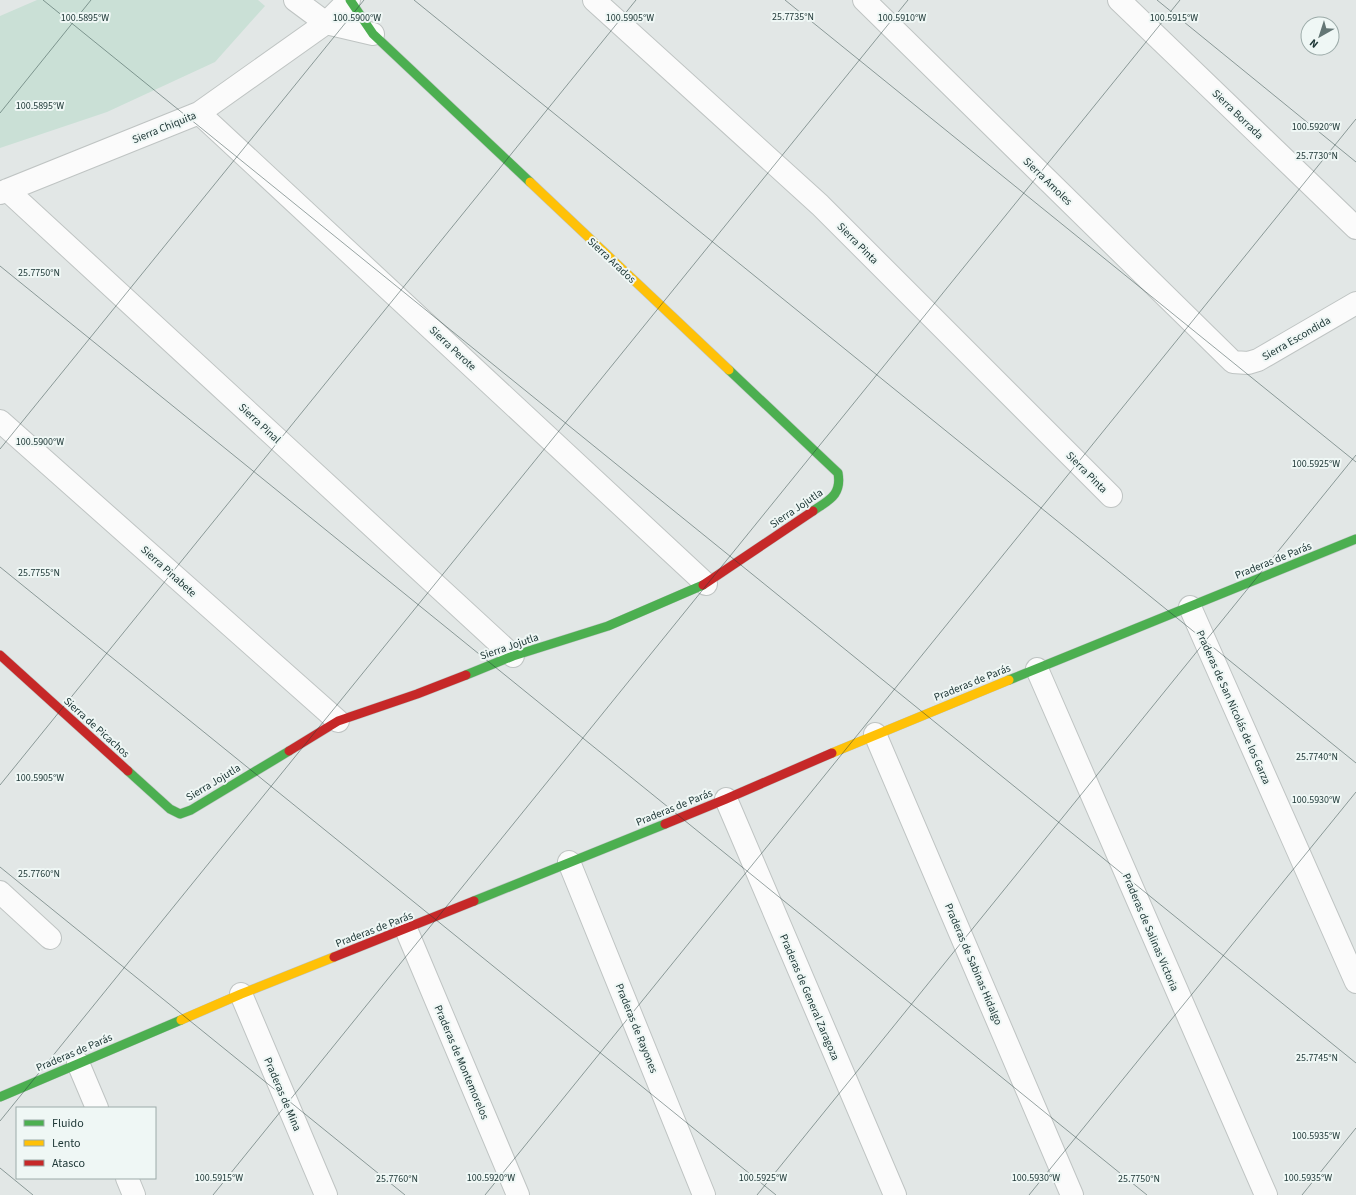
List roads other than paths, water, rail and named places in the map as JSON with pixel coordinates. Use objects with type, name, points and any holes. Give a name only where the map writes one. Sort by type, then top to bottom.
[{"type":"street","points":[[295,0],[326,23],[373,34]]},
{"type":"street","name":"Sierra Chiquita","points":[[4,192],[199,113],[326,23],[350,0]]},
{"type":"street","name":"Sierra Arados","points":[[350,0],[373,34],[838,473],[840,482],[838,491]]},
{"type":"street","name":"Sierra Pinta","points":[[594,0],[820,205],[1111,496]]},
{"type":"street","name":"Sierra Amoles","points":[[864,0],[1233,362]]},
{"type":"street","name":"Sierra Borrada","points":[[1119,0],[1356,228]]},
{"type":"street","name":"Sierra Perote","points":[[199,113],[706,584]]},
{"type":"street","name":"Sierra Pinal","points":[[4,192],[513,656]]},
{"type":"street","name":"Sierra Escondida","points":[[1233,362],[1248,363],[1258,360],[1356,303]]},
{"type":"street","name":"Sierra Pinabete","points":[[0,421],[338,721]]},
{"type":"street","name":"Sierra Jojutla","points":[[180,814],[191,810],[338,721],[417,694],[513,656],[608,626],[706,584],[832,498],[838,491]]},
{"type":"street","name":"Praderas de Parás","points":[[0,1097],[241,994],[406,930],[726,799],[875,734],[1355,542]]},
{"type":"street","name":"Praderas de San Nicolás de los Garza","points":[[1190,607],[1356,982]]},
{"type":"street","name":"Sierra de Picachos","points":[[0,655],[170,810],[180,814]]},
{"type":"street","name":"Praderas de Salinas Victoria","points":[[1037,669],[1266,1195]]},
{"type":"street","name":"Praderas de Sabinas Hidalgo","points":[[875,734],[1072,1195]]},
{"type":"street","name":"Praderas de General Zaragoza","points":[[726,799],[895,1195]]},
{"type":"street","name":"Praderas de Rayones","points":[[570,862],[704,1195]]},
{"type":"street","points":[[0,892],[50,938]]},
{"type":"street","name":"Praderas de Montemorelos","points":[[406,930],[518,1195]]},
{"type":"street","name":"Praderas de Mina","points":[[241,994],[326,1195]]},
{"type":"street","points":[[78,1063],[97,1107]]},
{"type":"street","points":[[127,1179],[134,1195]]}]
